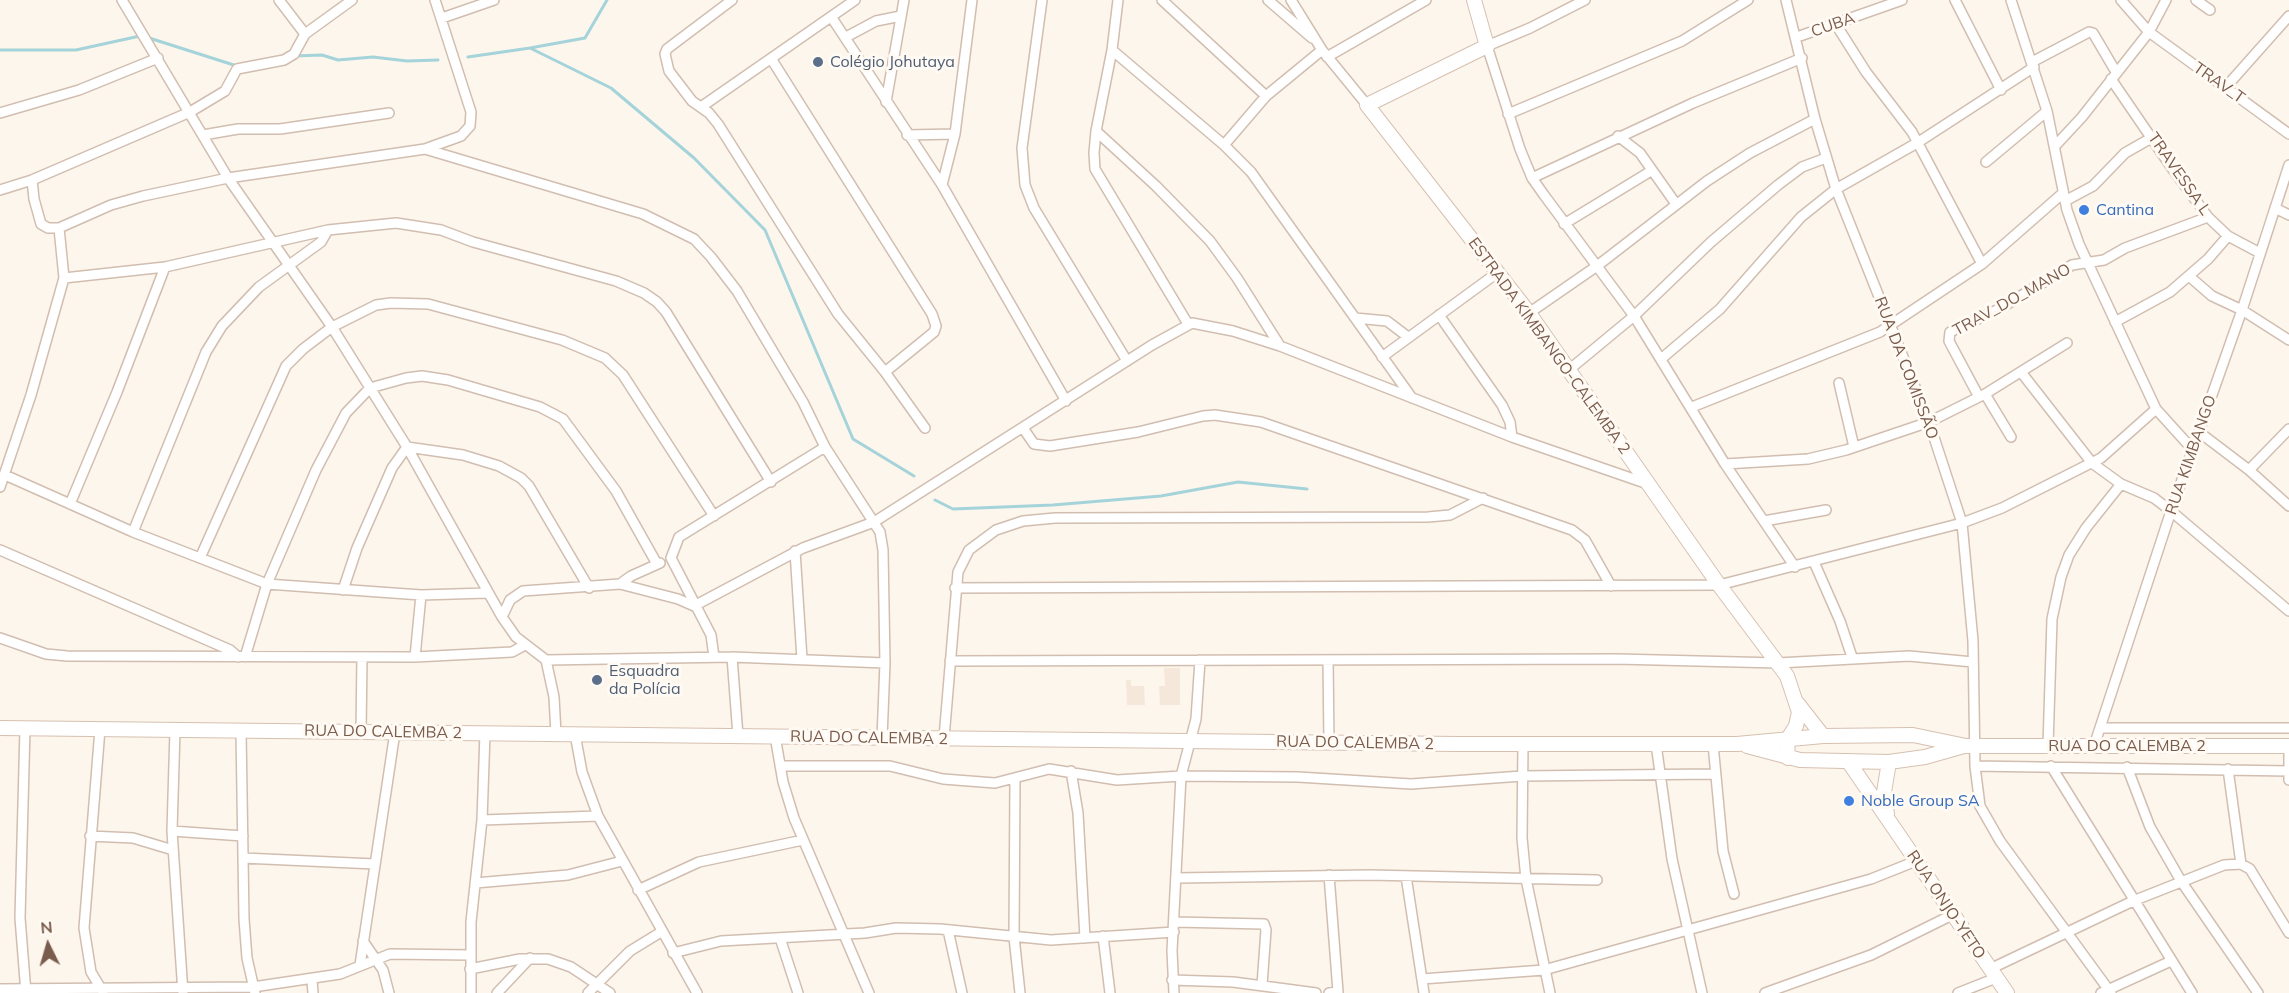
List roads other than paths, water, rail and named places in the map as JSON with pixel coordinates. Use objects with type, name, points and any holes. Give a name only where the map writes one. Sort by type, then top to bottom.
[{"type":"main road","points":[[1366,105],[1487,46],[1474,0]]},
{"type":"main road","name":"ESTRADA KIMBANGO-CALEMBA 2","points":[[1366,105],[1570,369],[1719,585],[1787,676],[1798,704],[1823,736]]},
{"type":"main road","points":[[1788,758],[1787,740],[1799,717],[1798,704]]},
{"type":"main road","name":"RUA DO CALEMBA 2","points":[[0,728],[1522,744],[1737,744],[1823,736],[1913,735],[1970,746],[2289,746]]},
{"type":"main road","points":[[1913,735],[1916,748],[1915,759]]},
{"type":"main road","name":"RUA DO CALEMBA 2","points":[[1737,744],[1788,758],[1889,762],[1915,759],[1970,746]]},
{"type":"main road","name":"RUA ONJO-YETO","points":[[1848,761],[2007,993]]},
{"type":"main road","points":[[1887,816],[1884,792],[1889,762]]},
{"type":"street","points":[[123,0],[228,178],[332,327],[407,447],[487,592],[516,637],[525,645],[546,660],[732,657],[885,663]]},
{"type":"street","points":[[279,0],[305,34]]},
{"type":"street","points":[[0,190],[32,180],[190,112],[225,91],[237,69],[284,60],[294,54],[305,34],[352,0]]},
{"type":"street","points":[[32,180],[34,199],[42,224],[48,228],[58,228],[111,205],[228,178],[425,149],[461,136],[468,130],[471,119],[469,101],[435,0]]},
{"type":"street","points":[[442,18],[494,0]]},
{"type":"street","points":[[732,0],[676,40],[664,54],[669,71],[692,101],[718,124],[838,314],[926,428]]},
{"type":"street","points":[[701,107],[772,60],[855,0]]},
{"type":"street","points":[[886,102],[904,0]]},
{"type":"street","points":[[942,184],[954,134],[972,0]]},
{"type":"street","points":[[1042,0],[1022,148],[1025,185],[1034,208],[1127,361]]},
{"type":"street","points":[[1118,0],[1112,50],[1096,131],[1094,153],[1098,178],[1188,324]]},
{"type":"street","points":[[1162,0],[1266,96]]},
{"type":"street","points":[[1269,0],[1316,41]]},
{"type":"street","points":[[1291,0],[1316,41],[1366,105]]},
{"type":"street","points":[[1224,144],[1266,96],[1325,53],[1412,3],[1426,0]]},
{"type":"street","points":[[1585,0],[1530,28],[1487,46],[1532,178],[1564,224],[1634,315],[1725,464],[1796,567]]},
{"type":"street","points":[[1509,114],[1682,41],[1748,0]]},
{"type":"street","name":"RUA DA COMISSÃO","points":[[1786,0],[1797,37],[1815,119],[1836,189],[1929,422],[1962,523],[1973,662],[1970,746],[1980,806],[2000,841],[2107,992]]},
{"type":"street","name":"CUBA","points":[[1797,37],[1902,0]]},
{"type":"street","points":[[1955,0],[2001,90]]},
{"type":"street","points":[[2011,0],[2047,111],[2056,146],[2064,197],[2086,262],[2156,409],[2194,451]]},
{"type":"street","name":"TRAV_T","points":[[2121,0],[2149,32],[2289,134]]},
{"type":"street","points":[[2056,146],[2082,117],[2149,32],[2166,0]]},
{"type":"street","points":[[2196,0],[2210,10]]},
{"type":"street","points":[[846,37],[876,21],[901,16]]},
{"type":"street","points":[[2225,88],[2289,16]]},
{"type":"street","points":[[832,18],[907,135],[942,184],[1066,401]]},
{"type":"street","points":[[1835,23],[1866,72],[1898,111],[1982,264]]},
{"type":"street","name":"TRAVESSA L","points":[[2033,65],[2089,32],[2093,33],[2114,75],[2174,171],[2208,217],[2228,236],[2260,253]]},
{"type":"street","points":[[1112,50],[1224,144],[1251,172],[1412,398]]},
{"type":"street","points":[[0,113],[79,90],[158,58]]},
{"type":"street","points":[[1532,178],[1618,136],[1802,58]]},
{"type":"street","points":[[772,60],[869,218],[919,291],[935,323],[934,332],[885,372]]},
{"type":"street","points":[[1661,359],[1720,309],[1793,226],[1836,189],[1917,143],[2001,90],[2033,65]]},
{"type":"street","points":[[1986,162],[2047,111]]},
{"type":"street","points":[[203,135],[238,129],[280,129],[389,113]]},
{"type":"street","points":[[1529,313],[1597,266],[1676,204],[1750,153],[1815,119]]},
{"type":"street","points":[[1096,131],[1156,186],[1210,241],[1237,278],[1280,346]]},
{"type":"street","points":[[907,135],[954,134]]},
{"type":"street","points":[[1618,136],[1640,153],[1676,204]]},
{"type":"street","points":[[1692,407],[1789,370],[1868,337],[1889,325],[1982,264],[2064,197],[2093,186],[2125,153],[2153,137]]},
{"type":"street","points":[[425,149],[643,214],[694,239],[737,291],[803,402],[825,447],[880,532],[883,550],[885,663],[882,738]]},
{"type":"street","points":[[1570,369],[1634,315],[1711,242],[1778,185],[1802,167],[1826,158]]},
{"type":"street","name":"RUA KIMBANGO","points":[[2094,746],[2289,165]]},
{"type":"street","points":[[1564,224],[1652,171]]},
{"type":"street","points":[[2275,207],[2289,215]]},
{"type":"street","name":"TRAV_DO_MANO","points":[[1982,395],[1949,341],[1949,333],[1999,309],[2072,265],[2104,260],[2126,248],[2208,217]]},
{"type":"street","points":[[64,278],[165,267],[328,230],[396,223],[423,226],[616,281],[644,293],[666,312],[771,482]]},
{"type":"street","points":[[0,487],[31,395],[64,278],[58,228]]},
{"type":"street","points":[[133,532],[206,352],[222,326],[259,287],[321,242],[328,230]]},
{"type":"street","points":[[2115,322],[2170,292],[2190,277],[2228,236]]},
{"type":"street","points":[[70,504],[117,392],[165,267]]},
{"type":"street","points":[[1382,357],[1497,273]]},
{"type":"street","points":[[2190,277],[2212,296],[2242,310],[2289,340]]},
{"type":"street","points":[[200,558],[286,366],[303,349],[332,327],[376,305],[411,302],[428,304],[586,348],[610,362],[623,375],[714,516]]},
{"type":"street","points":[[1439,315],[1502,405],[1510,422],[1512,437]]},
{"type":"street","points":[[1355,318],[1387,321],[1408,337]]},
{"type":"street","points":[[620,584],[665,595],[694,606],[795,551],[874,522],[1188,324],[1204,324],[1280,346],[1512,437],[1650,485]]},
{"type":"street","points":[[1725,464],[1808,459],[1854,447],[1929,422],[1982,395],[2067,344]]},
{"type":"street","points":[[2021,372],[2092,463],[2121,484],[2154,498],[2289,611]]},
{"type":"street","points":[[242,657],[267,584],[316,470],[345,413],[370,388],[406,378],[422,376],[447,380],[553,413],[571,428],[616,491],[657,564]]},
{"type":"street","points":[[1839,383],[1854,447]]},
{"type":"street","points":[[1982,395],[2011,437]]},
{"type":"street","points":[[955,588],[1719,585],[1962,523],[2002,508],[2092,463],[2113,449],[2156,409]]},
{"type":"street","points":[[1023,428],[1034,444],[1050,446],[1137,432],[1203,416],[1231,417],[1277,426],[1563,525],[1579,534],[1590,547],[1611,586]]},
{"type":"street","points":[[2249,470],[2289,429]]},
{"type":"street","points":[[2199,432],[2249,470],[2289,506]]},
{"type":"street","points":[[407,447],[463,455],[499,466],[521,478],[529,486],[589,588]]},
{"type":"street","points":[[343,590],[357,548],[392,468],[407,447]]},
{"type":"street","points":[[502,616],[510,600],[523,591],[620,584],[670,558],[679,537],[825,447]]},
{"type":"street","points":[[4,475],[133,532],[267,584],[421,595],[487,592]]},
{"type":"street","points":[[2048,746],[2052,619],[2061,577],[2069,555],[2086,528],[2121,484]]},
{"type":"street","points":[[944,738],[958,572],[969,550],[996,530],[1023,520],[1123,517],[1428,517],[1450,515],[1483,498]]},
{"type":"street","points":[[1764,521],[1826,510]]},
{"type":"street","points":[[0,550],[242,657]]},
{"type":"street","points":[[795,551],[802,660]]},
{"type":"street","points":[[670,558],[711,635],[714,657]]},
{"type":"street","points":[[1814,562],[1840,621],[1852,657]]},
{"type":"street","points":[[415,657],[421,595]]},
{"type":"street","points":[[0,638],[56,656],[415,657],[512,652],[525,645]]},
{"type":"street","points":[[950,661],[1617,659],[1778,663],[1852,657],[1909,656],[1973,662]]},
{"type":"street","points":[[361,732],[362,657]]},
{"type":"street","points":[[732,657],[738,736]]},
{"type":"street","points":[[546,660],[554,697],[556,734]]},
{"type":"street","points":[[1174,993],[1172,980],[1181,776],[1188,741],[1196,719],[1200,660]]},
{"type":"street","points":[[1328,660],[1329,742]]},
{"type":"street","points":[[25,728],[20,918],[26,991]]},
{"type":"street","points":[[2100,728],[2289,728]]},
{"type":"street","points":[[100,729],[84,928],[91,972],[102,991]]},
{"type":"street","points":[[175,730],[172,831],[183,991]]},
{"type":"street","points":[[241,731],[244,919],[254,990]]},
{"type":"street","points":[[360,965],[395,732]]},
{"type":"street","points":[[471,993],[470,955],[482,820],[485,733]]},
{"type":"street","points":[[575,734],[582,772],[598,816],[661,932],[698,993]]},
{"type":"street","points":[[775,736],[783,783],[803,840],[841,933],[869,993]]},
{"type":"street","points":[[1522,744],[1526,879],[1550,993]]},
{"type":"street","points":[[1656,744],[1672,859],[1702,993]]},
{"type":"street","points":[[1713,744],[1723,851],[1734,894]]},
{"type":"street","points":[[1975,766],[2228,769],[2288,774],[2289,746]]},
{"type":"street","points":[[780,766],[890,766],[960,782],[995,783],[1015,779],[1033,771],[1049,769],[1117,780],[1181,776],[1298,777],[1410,784],[1522,776],[1714,774]]},
{"type":"street","points":[[2050,766],[2192,993]]},
{"type":"street","points":[[2127,767],[2150,827],[2181,881],[2258,993]]},
{"type":"street","points":[[2228,769],[2241,864]]},
{"type":"street","points":[[1071,771],[1078,813],[1085,938]]},
{"type":"street","points":[[1015,779],[1014,937],[1020,993]]},
{"type":"street","points":[[482,820],[598,816]]},
{"type":"street","points":[[172,831],[243,836]]},
{"type":"street","points":[[90,836],[148,841],[173,850]]},
{"type":"street","points":[[638,890],[699,862],[803,840]]},
{"type":"street","points":[[243,858],[375,864]]},
{"type":"street","points":[[475,883],[568,875],[622,861]]},
{"type":"street","points":[[1422,979],[1544,970],[1871,879],[1916,861]]},
{"type":"street","points":[[1958,993],[2066,933],[2133,901],[2224,865],[2241,864],[2250,869],[2288,929]]},
{"type":"street","points":[[1178,878],[1329,875],[1597,880]]},
{"type":"street","points":[[1329,875],[1335,993]]},
{"type":"street","points":[[1406,876],[1424,993]]},
{"type":"street","points":[[1766,993],[1871,955],[1953,915]]},
{"type":"street","points":[[673,953],[721,941],[896,928],[948,930],[1051,940],[1174,927],[1264,924],[1266,930],[1262,985]]},
{"type":"street","points":[[948,930],[962,993]]},
{"type":"street","points":[[588,993],[630,951],[661,932]]},
{"type":"street","points":[[1103,936],[1110,993]]},
{"type":"street","points":[[780,938],[798,993]]},
{"type":"street","points":[[363,941],[376,958],[389,993]]},
{"type":"street","points":[[0,989],[26,991],[254,990],[340,974],[376,958],[410,953],[470,955]]},
{"type":"street","points":[[470,969],[530,958],[558,962],[597,982],[610,993]]},
{"type":"street","points":[[497,993],[530,958]]},
{"type":"street","points":[[2107,992],[2171,961]]},
{"type":"street","points":[[312,980],[313,993]]},
{"type":"street","points":[[1172,980],[1262,985],[1316,993]]},
{"type":"waterway","points":[[530,48],[585,38],[607,0]]},
{"type":"waterway","points":[[0,50],[76,50],[140,36]]},
{"type":"waterway","points":[[146,37],[237,66]]},
{"type":"waterway","points":[[468,57],[530,48],[611,88],[694,158],[765,230],[853,439],[914,476]]},
{"type":"waterway","points":[[294,56],[322,55],[338,60],[373,57],[407,61],[438,60]]},
{"type":"waterway","points":[[935,500],[953,509],[1053,505],[1161,496],[1238,482],[1307,489]]},
{"type":"place","name":"Colégio Johutaya","points":[[818,62]]},
{"type":"place","name":"Cantina","points":[[2084,210]]},
{"type":"place","name":"Esquadra da Polícia","points":[[597,680]]},
{"type":"place","name":"Noble Group SA","points":[[1849,801]]}]
